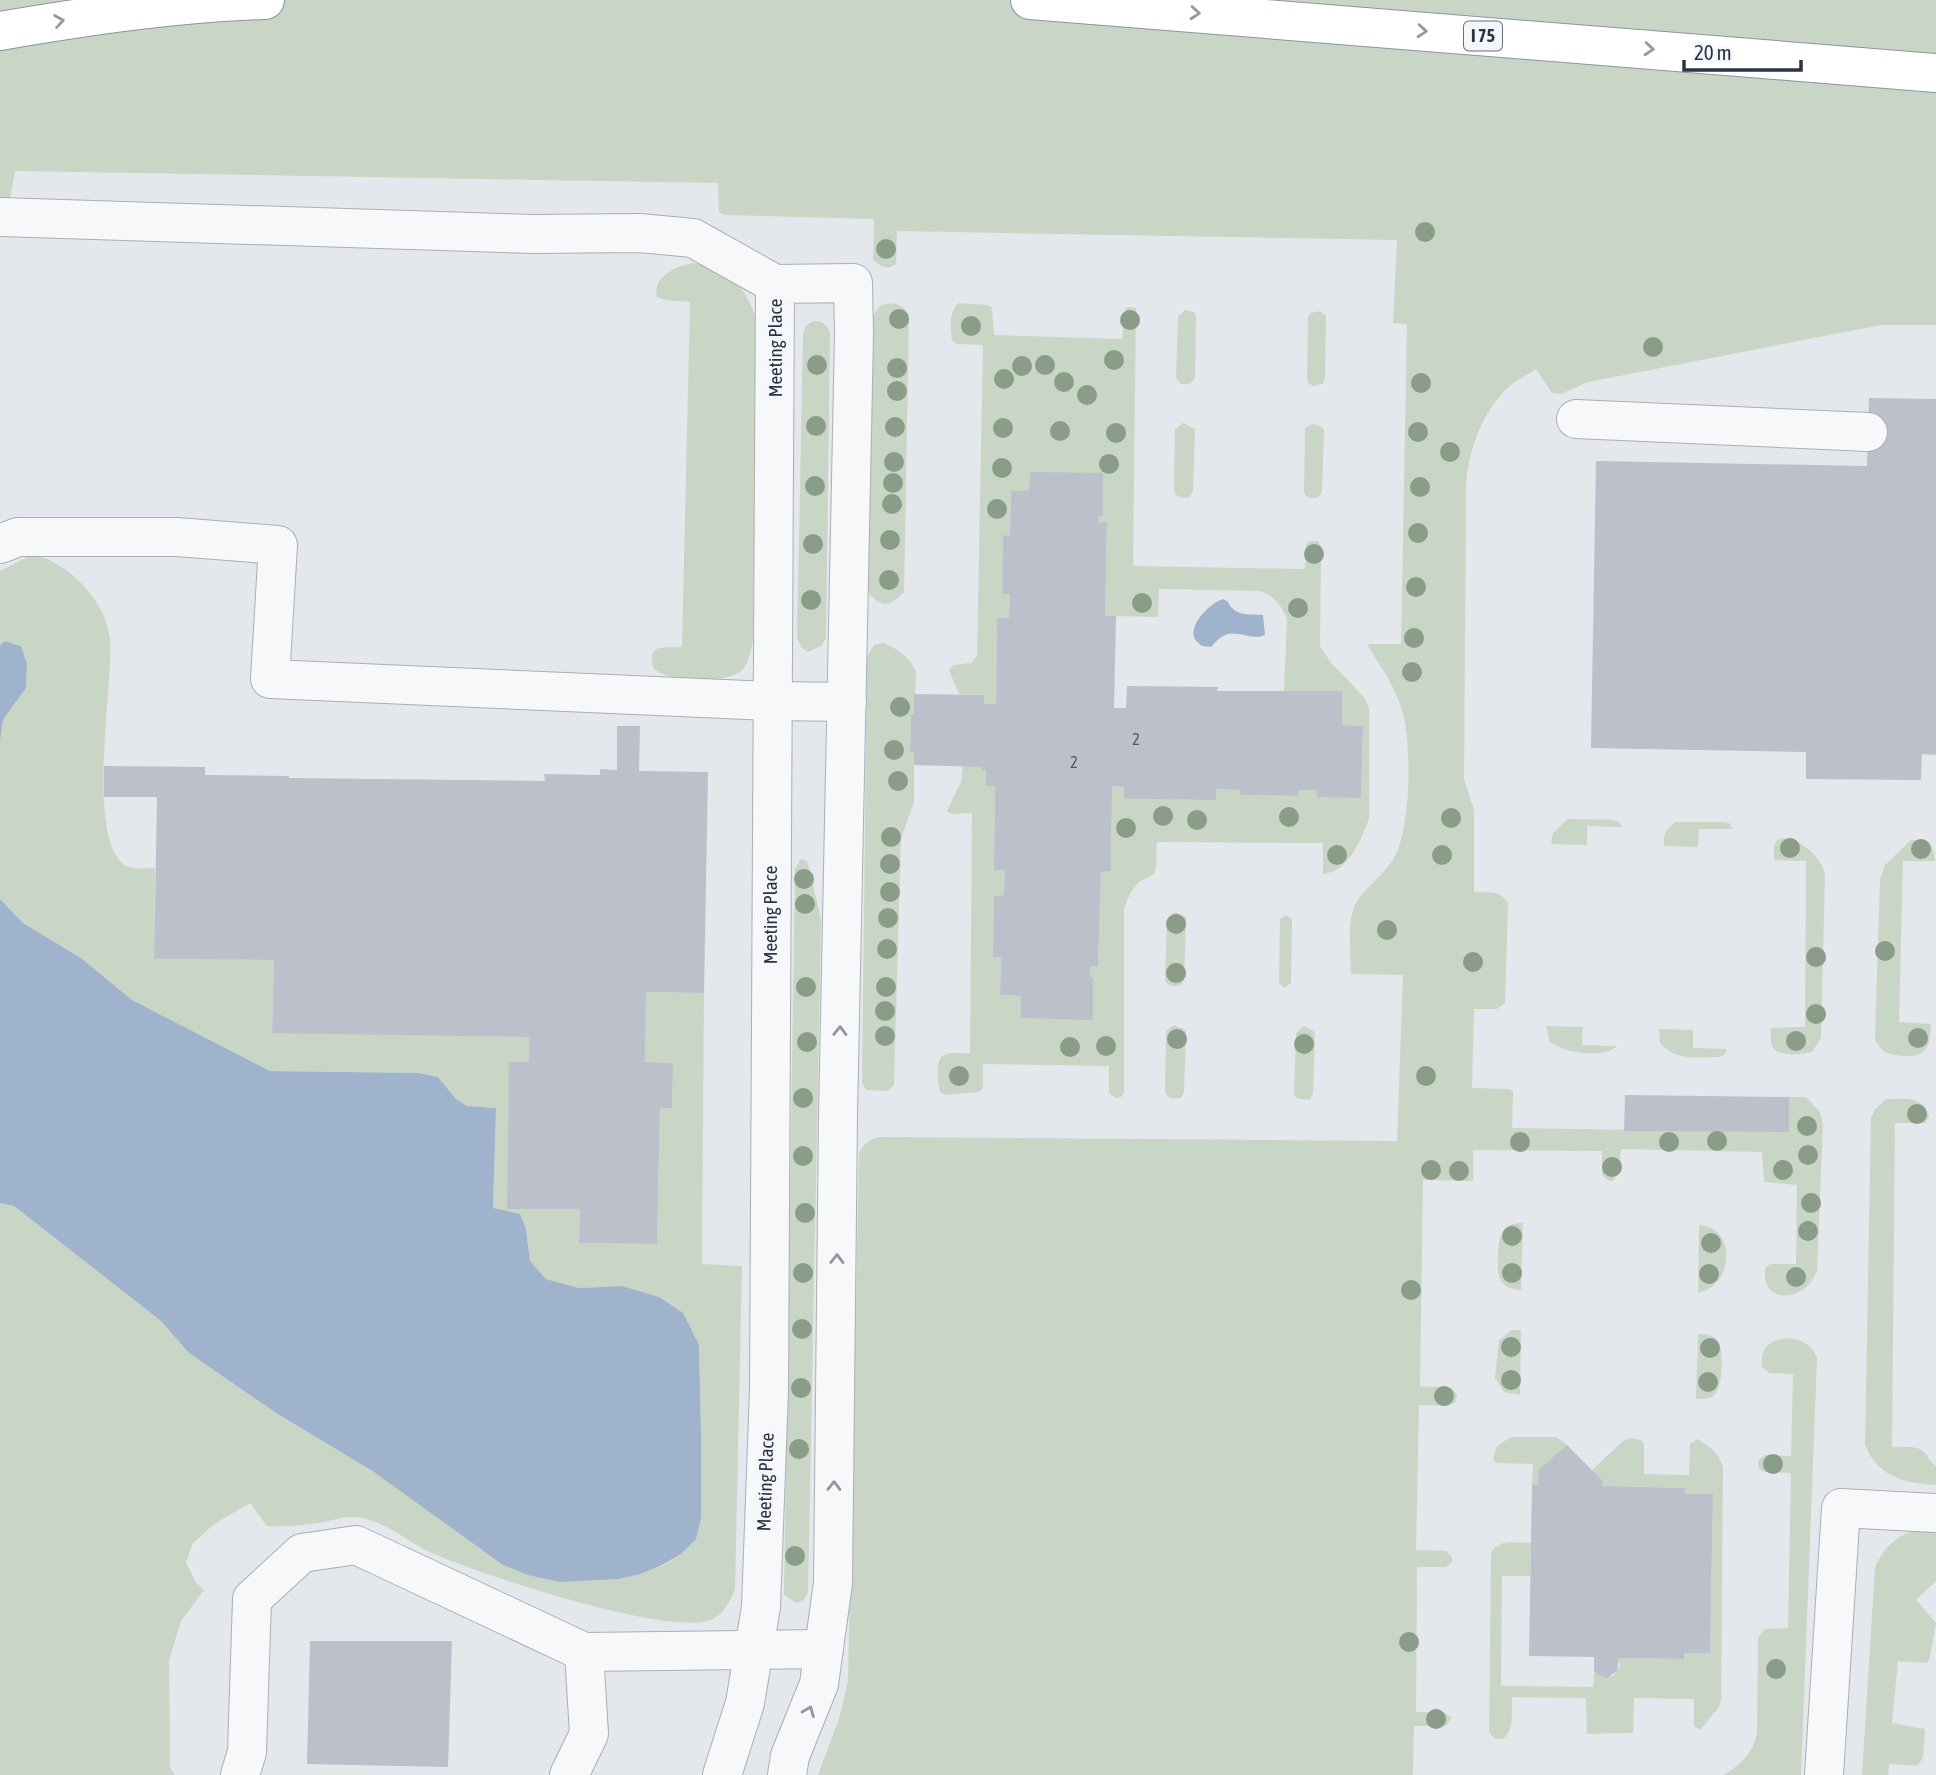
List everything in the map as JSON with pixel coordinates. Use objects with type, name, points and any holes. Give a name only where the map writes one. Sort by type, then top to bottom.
[{"type":"highway","points":[[0,30],[117,12],[265,0]]},
{"type":"highway","name":"I 75","points":[[1030,0],[1936,73]]},
{"type":"street","points":[[0,217],[534,234],[639,233],[693,238],[775,284]]},
{"type":"street","name":"Meeting Place","points":[[722,1775],[745,1703],[761,1607],[769,1390],[775,284],[853,283],[838,1115],[833,1583],[819,1685],[790,1756],[788,1775]]},
{"type":"street","points":[[1576,419],[1868,432]]},
{"type":"street","points":[[0,544],[18,537],[177,537],[278,545],[270,680],[847,702]]},
{"type":"street","points":[[1825,1775],[1841,1508],[1936,1513]]},
{"type":"street","points":[[240,1775],[247,1752],[252,1599],[302,1553],[356,1545],[584,1652],[824,1649]]},
{"type":"street","points":[[569,1775],[589,1734],[584,1652]]},
{"type":"green space","points":[[0,0],[1936,0],[1936,325],[1881,325],[1588,382],[1561,394],[1552,393],[1536,369],[1512,384],[1493,405],[1473,446],[1466,489],[1464,779],[1474,810],[1474,892],[1498,894],[1508,904],[1505,1003],[1497,1009],[1474,1009],[1472,1088],[1513,1091],[1512,1128],[1788,1132],[1789,1097],[1806,1097],[1820,1112],[1823,1124],[1817,1270],[1812,1281],[1794,1294],[1784,1296],[1769,1288],[1765,1279],[1766,1267],[1771,1264],[1796,1264],[1797,1185],[1764,1182],[1762,1152],[1621,1149],[1619,1171],[1612,1181],[1602,1175],[1602,1151],[1473,1150],[1473,1181],[1423,1180],[1420,1386],[1452,1388],[1457,1395],[1455,1403],[1447,1406],[1419,1405],[1416,1550],[1446,1551],[1452,1557],[1452,1562],[1446,1567],[1417,1567],[1416,1712],[1445,1713],[1452,1718],[1446,1726],[1414,1726],[1413,1775],[818,1775],[839,1719],[848,1681],[859,1153],[865,1144],[880,1137],[1397,1141],[1403,975],[1351,974],[1350,936],[1351,916],[1357,901],[1395,856],[1407,805],[1407,743],[1402,710],[1391,684],[1367,644],[1401,644],[1407,324],[1393,323],[1397,240],[897,231],[896,264],[887,267],[873,260],[874,219],[724,215],[719,212],[718,183],[15,171],[10,200],[0,203]]},
{"type":"green space","points":[[692,263],[715,269],[733,280],[746,296],[756,318],[753,640],[748,661],[741,671],[735,675],[707,680],[670,677],[654,669],[652,661],[654,651],[658,649],[682,647],[690,302],[665,300],[657,297],[656,290],[658,283],[667,274]]},
{"type":"green space","points":[[894,303],[904,308],[909,315],[904,592],[894,601],[885,604],[877,601],[867,591],[871,318],[881,305]]},
{"type":"green space","points":[[959,303],[988,305],[992,308],[994,335],[1122,339],[1124,312],[1128,307],[1136,308],[1133,566],[1305,569],[1306,545],[1309,541],[1318,541],[1321,547],[1320,646],[1331,663],[1364,697],[1369,708],[1369,819],[1352,854],[1340,867],[1323,874],[1323,843],[1157,842],[1154,874],[1139,882],[1124,908],[1124,1093],[1121,1097],[1116,1098],[1109,1093],[1109,1066],[983,1064],[983,1088],[979,1092],[945,1095],[940,1092],[938,1070],[942,1056],[949,1053],[970,1053],[972,813],[952,814],[947,811],[961,782],[963,766],[982,767],[982,770],[986,770],[986,786],[995,786],[994,870],[1005,870],[1004,895],[994,896],[993,957],[1001,957],[1000,995],[1021,996],[1021,1018],[1093,1019],[1093,978],[1090,977],[1090,966],[1098,966],[1101,872],[1111,871],[1112,786],[1124,787],[1124,799],[1216,800],[1216,789],[1240,790],[1240,795],[1297,796],[1298,790],[1317,790],[1361,798],[1363,726],[1342,725],[1342,691],[1284,691],[1287,619],[1277,602],[1260,591],[1159,589],[1158,617],[1105,616],[1107,523],[1098,523],[1099,516],[1102,516],[1029,491],[1011,491],[1010,536],[1003,536],[1002,594],[1010,594],[1009,618],[997,618],[996,704],[984,704],[983,695],[959,694],[949,670],[953,665],[971,663],[977,656],[983,345],[957,344],[952,340],[952,315]]},
{"type":"green space","points":[[1185,310],[1194,312],[1196,316],[1195,378],[1191,383],[1181,384],[1176,378],[1178,317]]},
{"type":"green space","points":[[1320,311],[1326,316],[1325,379],[1322,384],[1313,386],[1308,383],[1307,378],[1308,317],[1311,313]]},
{"type":"green space","points":[[813,321],[824,324],[830,333],[826,638],[821,646],[808,652],[801,647],[797,638],[803,334],[806,326]]},
{"type":"green space","points":[[1183,423],[1195,429],[1193,491],[1190,497],[1185,498],[1179,497],[1174,491],[1175,430]]},
{"type":"green space","points":[[1313,424],[1324,429],[1322,492],[1313,498],[1306,496],[1304,492],[1305,428]]},
{"type":"green space","points":[[33,554],[73,575],[94,598],[107,625],[110,661],[104,799],[107,830],[115,854],[129,867],[155,868],[154,959],[274,960],[272,1032],[529,1037],[529,1062],[507,1209],[580,1209],[580,1243],[657,1244],[660,1108],[672,1108],[673,1063],[645,1062],[646,992],[704,993],[702,1264],[742,1266],[735,1590],[717,1617],[692,1623],[619,1612],[489,1575],[422,1548],[367,1519],[349,1517],[303,1525],[267,1526],[250,1503],[213,1525],[193,1543],[186,1562],[195,1581],[204,1590],[181,1621],[169,1660],[170,1768],[175,1775],[0,1775],[0,1203],[14,1206],[161,1321],[189,1353],[276,1413],[374,1472],[619,1579],[662,1566],[681,1554],[701,1518],[699,1345],[622,1286],[579,1288],[546,1279],[530,1261],[526,1229],[493,1208],[496,1108],[467,1106],[456,1099],[438,1077],[420,1073],[270,1071],[132,1000],[81,958],[23,923],[0,899],[0,742],[3,720],[26,688],[27,664],[21,646],[5,641],[0,645],[0,571]]},
{"type":"green space","points":[[883,643],[902,654],[916,671],[910,751],[914,752],[914,802],[901,838],[894,1085],[888,1091],[866,1090],[862,1083],[867,657],[874,645]]},
{"type":"green space","points":[[1568,819],[1612,820],[1619,822],[1622,827],[1587,826],[1587,845],[1551,844],[1553,833]]},
{"type":"green space","points":[[1676,822],[1722,822],[1729,823],[1733,829],[1699,829],[1698,847],[1664,846],[1666,832]]},
{"type":"green space","points":[[1783,838],[1809,849],[1819,860],[1825,873],[1821,1038],[1812,1052],[1796,1054],[1784,1054],[1775,1050],[1771,1039],[1771,1028],[1805,1027],[1806,861],[1774,860],[1774,846],[1777,840]]},
{"type":"green space","points":[[1911,840],[1922,840],[1929,844],[1935,861],[1903,861],[1899,1022],[1931,1024],[1930,1038],[1924,1051],[1905,1056],[1885,1052],[1875,1039],[1880,879],[1885,865]]},
{"type":"green space","points":[[801,859],[807,861],[821,919],[808,1593],[804,1600],[797,1603],[784,1595],[795,869]]},
{"type":"green space","points":[[1175,912],[1186,917],[1184,980],[1181,985],[1174,986],[1165,980],[1167,919]]},
{"type":"green space","points":[[1286,915],[1292,919],[1291,983],[1284,988],[1279,983],[1280,919]]},
{"type":"green space","points":[[1174,1025],[1186,1030],[1184,1092],[1181,1098],[1170,1097],[1165,1092],[1166,1031]]},
{"type":"green space","points":[[1304,1026],[1315,1032],[1313,1094],[1309,1100],[1296,1098],[1294,1094],[1296,1033]]},
{"type":"green space","points":[[1546,1026],[1583,1027],[1582,1045],[1617,1046],[1603,1052],[1574,1052],[1550,1042]]},
{"type":"green space","points":[[1659,1029],[1693,1030],[1693,1048],[1727,1049],[1720,1057],[1680,1056],[1660,1043]]},
{"type":"green space","points":[[1886,1099],[1918,1101],[1929,1116],[1925,1123],[1895,1123],[1892,1447],[1914,1447],[1922,1450],[1936,1466],[1936,1485],[1913,1483],[1893,1476],[1876,1463],[1865,1444],[1871,1118],[1875,1109]]},
{"type":"green space","points":[[1523,1223],[1521,1290],[1518,1290],[1508,1287],[1500,1279],[1499,1246],[1505,1229]]},
{"type":"green space","points":[[1699,1225],[1711,1228],[1720,1235],[1726,1257],[1719,1280],[1698,1293]]},
{"type":"green space","points":[[1511,1330],[1521,1330],[1520,1395],[1504,1392],[1495,1378],[1499,1341]]},
{"type":"green space","points":[[1698,1334],[1712,1336],[1718,1342],[1722,1370],[1719,1386],[1713,1396],[1696,1399]]},
{"type":"green space","points":[[1787,1338],[1805,1343],[1817,1358],[1801,1775],[1723,1775],[1745,1758],[1757,1734],[1758,1638],[1765,1629],[1788,1628],[1791,1473],[1766,1472],[1759,1469],[1758,1461],[1765,1455],[1791,1456],[1793,1374],[1770,1373],[1762,1367],[1767,1346]]},
{"type":"green space","points":[[1511,1437],[1556,1437],[1567,1445],[1539,1469],[1538,1485],[1532,1485],[1533,1464],[1496,1463],[1493,1459],[1497,1446]]},
{"type":"green space","points":[[1630,1438],[1641,1440],[1644,1444],[1644,1474],[1689,1475],[1690,1444],[1698,1439],[1713,1450],[1723,1467],[1719,1707],[1700,1730],[1694,1726],[1694,1699],[1634,1698],[1633,1733],[1587,1734],[1586,1698],[1512,1697],[1509,1731],[1503,1739],[1494,1738],[1489,1732],[1491,1553],[1503,1543],[1531,1543],[1530,1576],[1502,1576],[1501,1686],[1593,1687],[1594,1670],[1602,1677],[1613,1676],[1620,1666],[1619,1658],[1683,1659],[1684,1653],[1710,1653],[1713,1495],[1685,1494],[1685,1488],[1602,1486],[1602,1480],[1592,1470],[1623,1441]]},
{"type":"green space","points":[[1918,1530],[1936,1530],[1936,1581],[1916,1600],[1936,1623],[1927,1663],[1898,1661],[1892,1723],[1925,1729],[1923,1758],[1917,1766],[1889,1764],[1888,1775],[1862,1775],[1875,1567],[1892,1543],[1903,1535]]},
{"type":"water","points":[[1223,599],[1238,612],[1263,615],[1265,635],[1254,637],[1231,633],[1220,638],[1211,647],[1202,646],[1196,641],[1194,631],[1198,619],[1207,609]]},
{"type":"water","points":[[5,641],[21,646],[27,664],[26,688],[3,720],[0,742],[0,645]]},
{"type":"water","points":[[0,899],[23,923],[81,958],[132,1000],[270,1071],[419,1073],[438,1077],[456,1099],[467,1106],[496,1108],[493,1208],[520,1214],[526,1229],[530,1261],[546,1279],[579,1288],[622,1286],[659,1297],[683,1313],[699,1345],[701,1518],[696,1539],[681,1554],[662,1565],[619,1579],[560,1582],[528,1575],[503,1565],[374,1472],[276,1413],[189,1353],[161,1321],[14,1206],[0,1203]]},
{"type":"building","points":[[1869,398],[1936,399],[1936,755],[1922,754],[1921,780],[1806,779],[1806,752],[1591,748],[1596,461],[1867,466]]},
{"type":"building","points":[[1030,472],[1103,473],[1103,516],[1099,516],[1098,523],[1107,522],[1105,616],[1116,616],[1114,708],[1126,708],[1127,686],[1218,687],[1217,691],[1342,691],[1342,725],[1363,726],[1361,798],[1317,797],[1317,790],[1298,790],[1298,796],[1240,795],[1240,790],[1216,789],[1216,800],[1124,799],[1124,787],[1112,786],[1111,871],[1101,872],[1098,966],[1090,966],[1090,977],[1093,977],[1093,1020],[1021,1018],[1021,996],[1000,995],[1001,957],[993,957],[994,896],[1004,895],[1005,870],[994,870],[995,786],[986,786],[986,770],[982,770],[982,767],[914,765],[914,752],[910,752],[914,694],[984,695],[984,704],[996,704],[997,618],[1009,618],[1010,594],[1002,594],[1003,535],[1010,536],[1011,491],[1029,491]]},
{"type":"building","points":[[617,726],[640,726],[639,771],[708,772],[704,993],[646,992],[645,1062],[673,1063],[672,1108],[660,1108],[657,1244],[579,1243],[580,1209],[507,1209],[509,1062],[529,1062],[529,1037],[272,1033],[274,960],[154,959],[157,797],[104,797],[104,766],[205,767],[205,775],[289,778],[545,781],[544,774],[600,775],[600,769],[617,770]]},
{"type":"building","points":[[1625,1095],[1789,1097],[1789,1132],[1624,1131]]},
{"type":"building","points":[[1567,1445],[1602,1480],[1602,1486],[1685,1488],[1685,1494],[1713,1494],[1710,1653],[1684,1653],[1684,1659],[1619,1658],[1617,1671],[1607,1678],[1598,1675],[1594,1670],[1594,1657],[1529,1656],[1532,1485],[1538,1485],[1539,1469]]},
{"type":"building","points":[[310,1641],[452,1641],[448,1767],[307,1764]]}]
